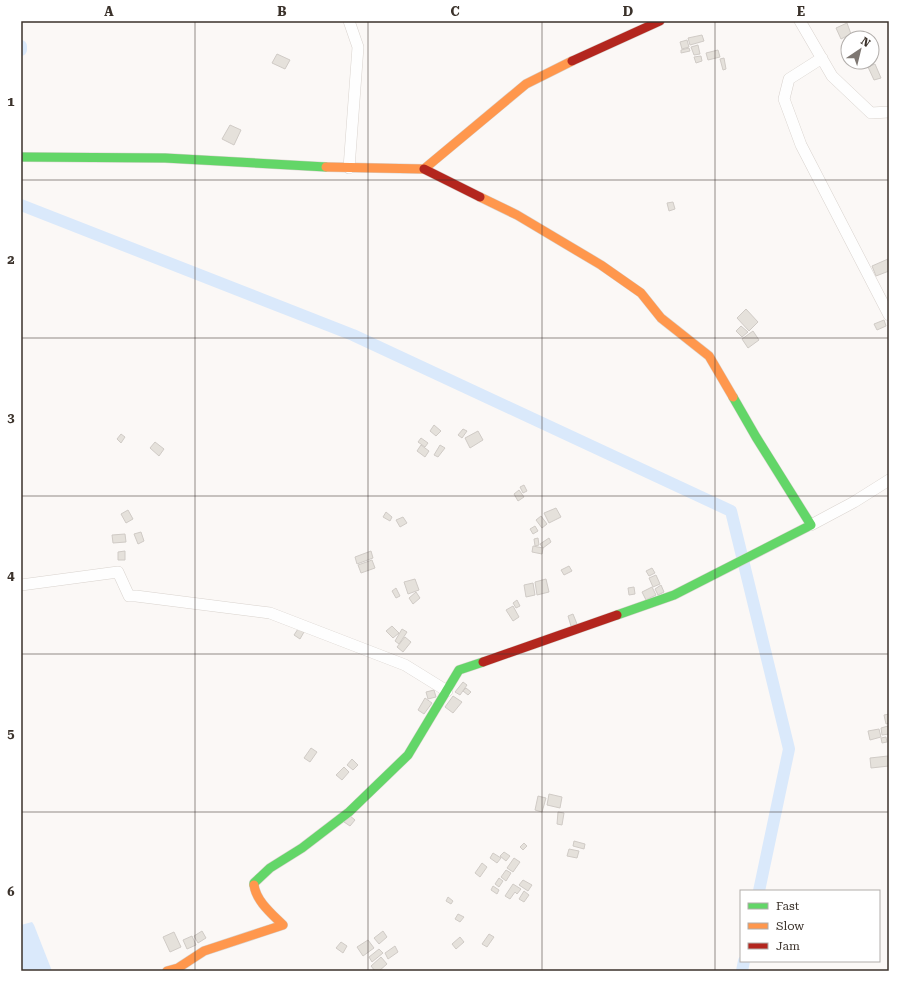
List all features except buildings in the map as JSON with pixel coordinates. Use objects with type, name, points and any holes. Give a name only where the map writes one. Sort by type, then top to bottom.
[{"type":"street","points":[[349,21],[358,47],[349,168]]},
{"type":"street","points":[[424,169],[526,84],[595,50],[660,21]]},
{"type":"street","points":[[800,21],[832,76],[871,113],[889,112]]},
{"type":"street","points":[[822,58],[789,79],[784,99],[801,145],[889,315]]},
{"type":"street","points":[[21,157],[165,158],[349,168],[424,169],[518,215],[601,265],[641,293],[661,318],[709,356],[756,437],[811,525]]},
{"type":"street","points":[[168,971],[178,968],[204,951],[283,925],[256,895],[254,883],[270,868],[302,848],[349,812],[408,755],[459,670],[674,596],[854,502],[889,480]]},
{"type":"street","points":[[21,585],[118,572],[129,596],[270,613],[405,665],[447,691]]},
{"type":"water","points":[[32,922],[52,971],[21,971],[21,925]]},
{"type":"waterway","points":[[21,205],[353,335],[731,511],[789,749],[759,890]]},
{"type":"waterway","points":[[742,971],[744,962]]},
{"type":"traffic: fast","points":[[21,157],[165,158],[326,167]]},
{"type":"traffic: fast","points":[[617,615],[674,595],[811,525],[733,397]]},
{"type":"traffic: fast","points":[[254,885],[254,883],[270,868],[302,848],[349,812],[408,755],[459,670],[483,662]]},
{"type":"traffic: slow","points":[[326,167],[424,169],[526,84],[572,61]]},
{"type":"traffic: slow","points":[[480,197],[517,215],[601,265],[641,293],[661,318],[709,356],[733,397]]},
{"type":"traffic: slow","points":[[167,971],[178,968],[204,951],[283,925],[261,902],[255,891],[254,885]]},
{"type":"traffic: jam","points":[[572,61],[660,21]]},
{"type":"traffic: jam","points":[[424,169],[480,197]]},
{"type":"traffic: jam","points":[[483,662],[617,615]]}]
